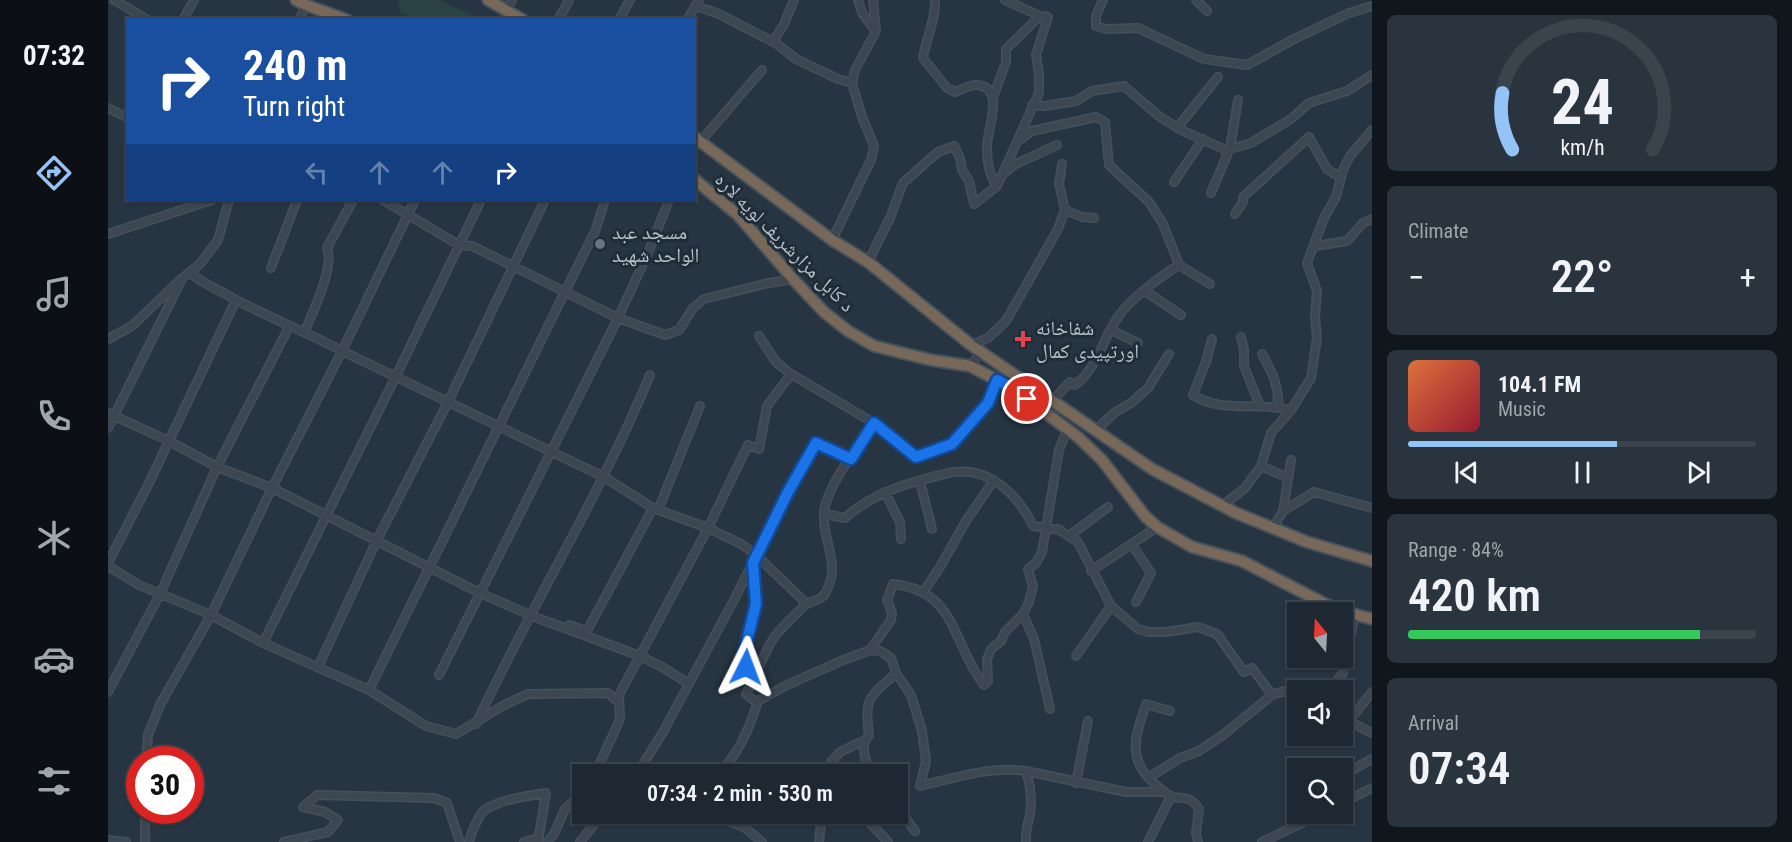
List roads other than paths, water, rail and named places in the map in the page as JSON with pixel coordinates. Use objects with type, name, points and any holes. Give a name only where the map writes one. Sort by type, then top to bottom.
[{"type":"highway","points":[[488,0],[509,5],[521,18]]},
{"type":"highway","points":[[301,3],[342,18]]},
{"type":"highway","name":"د کابل مزارشریف لویه لاره","points":[[697,140],[832,240],[868,262],[971,345],[1152,469],[1222,506],[1273,528],[1307,542],[1372,561]]},
{"type":"highway","name":"د کابل مزارشریف لویه لاره","points":[[696,181],[738,215],[793,279],[825,312],[848,331],[874,346],[931,360],[970,366],[1012,388],[1102,460],[1144,516],[1157,527],[1192,547],[1242,561],[1313,602]]},
{"type":"highway","name":"د کابل مزارشریف لویه لاره","points":[[1355,614],[1372,619]]},
{"type":"street","points":[[114,0],[145,18]]},
{"type":"street","points":[[184,18],[194,0]]},
{"type":"street","points":[[559,18],[569,0]]},
{"type":"street","points":[[620,18],[630,0]]},
{"type":"street","points":[[774,42],[794,0]]},
{"type":"street","points":[[858,0],[862,13],[876,32]]},
{"type":"street","points":[[832,240],[871,160],[873,146],[852,83],[855,70],[876,32],[873,0]]},
{"type":"street","points":[[935,0],[933,24],[922,57],[947,88],[955,92],[976,85],[985,87],[993,97]]},
{"type":"street","points":[[868,262],[890,218],[903,183],[945,148],[954,146],[969,182],[974,204],[997,186],[1039,93],[1040,74],[1035,55],[1048,17],[1040,16],[1005,0]]},
{"type":"street","points":[[1103,0],[1096,16],[1096,26],[1107,29],[1138,28],[1204,59],[1247,65],[1296,38],[1349,13],[1372,6]]},
{"type":"street","points":[[1196,0],[1207,11]]},
{"type":"street","points":[[299,18],[301,3]]},
{"type":"street","points":[[688,18],[698,3],[774,42],[796,59],[838,80],[852,83]]},
{"type":"street","points":[[997,186],[990,171],[987,153],[994,112],[993,97],[1006,62],[1006,49],[1040,16]]},
{"type":"street","points":[[697,140],[762,70]]},
{"type":"street","points":[[1032,105],[1044,106],[1076,101],[1092,91],[1124,86],[1160,117],[1177,128],[1226,150],[1251,143],[1291,119],[1309,103],[1347,91],[1372,75]]},
{"type":"street","points":[[1177,128],[1218,77]]},
{"type":"street","points":[[1211,193],[1230,148],[1238,100]]},
{"type":"street","points":[[109,109],[126,117]]},
{"type":"street","points":[[1017,142],[1032,131],[1050,126],[1096,117],[1105,122],[1109,165],[1153,207],[1163,224],[1179,265],[1210,284]]},
{"type":"street","points":[[1222,506],[1245,488],[1261,466],[1271,433],[1291,410],[1311,378],[1317,338],[1315,317],[1317,291],[1307,263],[1324,218],[1336,197],[1350,156],[1372,130]]},
{"type":"street","points":[[1235,214],[1243,202],[1243,197],[1309,137],[1327,169],[1341,178]]},
{"type":"street","points":[[1174,182],[1203,139]]},
{"type":"street","points":[[1002,175],[1014,165],[1057,145]]},
{"type":"street","points":[[971,345],[988,338],[1006,321],[1058,229],[1065,210],[1059,184],[1062,164]]},
{"type":"street","points":[[108,234],[209,201]]},
{"type":"street","points":[[108,339],[132,326],[200,264],[218,240],[229,201]]},
{"type":"street","points":[[271,268],[297,201]]},
{"type":"street","points":[[305,331],[322,286],[330,255],[327,248],[351,201]]},
{"type":"street","points":[[385,201],[459,245],[472,246],[618,318],[665,335],[679,330],[693,308],[704,299],[793,279]]},
{"type":"street","points":[[147,746],[148,735],[161,703],[212,615],[272,488],[414,201]]},
{"type":"street","points":[[263,643],[481,201]]},
{"type":"street","points":[[318,667],[377,540],[448,402],[545,201]]},
{"type":"street","points":[[369,690],[596,229],[605,201]]},
{"type":"street","points":[[439,675],[618,318],[649,251],[669,201]]},
{"type":"street","points":[[1065,210],[1082,217],[1094,218]]},
{"type":"street","points":[[1315,246],[1347,241],[1364,223],[1372,219]]},
{"type":"street","points":[[1052,401],[1070,382],[1076,385],[1082,380],[1119,315],[1154,281],[1179,265]]},
{"type":"street","points":[[191,273],[236,300],[289,327],[305,331],[604,477],[655,509],[708,528],[741,544],[755,554],[807,604]]},
{"type":"street","points":[[108,428],[111,415],[180,284],[180,280]]},
{"type":"street","points":[[1144,291],[1181,315]]},
{"type":"street","points":[[236,300],[108,565],[139,585],[212,615],[263,643],[369,690],[426,726],[443,732],[456,734],[504,705],[528,694],[608,693],[618,702]]},
{"type":"street","points":[[108,692],[160,594],[217,467],[289,327]]},
{"type":"street","points":[[1111,330],[1138,343]]},
{"type":"street","points":[[759,336],[776,362],[874,423],[916,457],[952,444],[988,403],[997,380]]},
{"type":"street","points":[[1241,338],[1244,349],[1244,366],[1260,406]]},
{"type":"street","points":[[1212,339],[1193,395],[1213,404],[1278,406],[1291,410]]},
{"type":"street","points":[[970,366],[981,352]]},
{"type":"street","points":[[1096,430],[1148,387],[1169,354]]},
{"type":"street","points":[[1262,354],[1275,376],[1278,406]]},
{"type":"street","points":[[599,764],[620,718],[619,695],[708,528],[748,445],[759,449],[767,406],[792,374]]},
{"type":"street","points":[[476,724],[604,477],[650,375]]},
{"type":"street","points":[[561,627],[567,625],[587,631],[655,509],[700,406]]},
{"type":"street","points":[[111,415],[169,441],[217,467],[272,488],[480,593],[532,616],[640,656],[689,684]]},
{"type":"street","points":[[874,423],[830,490],[824,514],[824,530],[833,574],[825,594],[815,603],[807,604],[775,637],[746,694],[758,701],[822,669],[870,650],[880,651],[891,658],[896,674],[911,695],[922,730],[926,761],[920,786],[935,781],[1007,768],[1126,792],[1180,796],[1192,801],[1199,809],[1196,833],[1198,842]]},
{"type":"street","points":[[870,650],[891,620],[892,613],[887,600],[892,584],[909,586],[924,591],[936,600],[947,615],[966,657],[984,685],[988,681],[987,659],[991,649],[1001,641],[1005,632],[1023,614],[1033,586],[1028,569],[1036,563],[1042,552],[1059,450],[1067,430]]},
{"type":"street","points":[[643,764],[689,684],[753,563],[755,554],[816,443],[851,459]]},
{"type":"street","points":[[1273,528],[1283,511],[1291,460]]},
{"type":"street","points":[[1261,466],[1288,478]]},
{"type":"street","points":[[824,514],[844,518],[853,510],[885,492],[954,472],[970,471],[994,480],[1026,511],[1033,526],[1058,529],[1078,542],[1111,606],[1142,631],[1166,632],[1198,627],[1217,634],[1244,672],[1252,668],[1272,695]]},
{"type":"street","points":[[924,591],[966,521],[994,480]]},
{"type":"street","points":[[920,481],[932,528]]},
{"type":"street","points":[[885,492],[900,522],[901,539]]},
{"type":"street","points":[[1283,511],[1314,492],[1372,508]]},
{"type":"street","points":[[1069,536],[1108,507]]},
{"type":"street","points":[[1091,571],[1157,527]]},
{"type":"street","points":[[1132,545],[1150,571],[1136,602]]},
{"type":"street","points":[[750,687],[744,652],[756,604],[753,563]]},
{"type":"street","points":[[1076,656],[1111,606]]},
{"type":"street","points":[[1023,614],[1034,639],[1050,709]]},
{"type":"street","points":[[1338,680],[1343,673],[1355,614]]},
{"type":"street","points":[[867,764],[864,756],[865,740],[868,735],[866,711],[872,695],[896,674]]},
{"type":"street","points":[[1148,778],[1180,758],[1199,751],[1272,695],[1284,691],[1287,693]]},
{"type":"street","points":[[1353,712],[1372,692]]},
{"type":"street","points":[[729,764],[739,750],[758,701]]},
{"type":"street","points":[[1168,794],[1143,774],[1135,755],[1136,737],[1146,704],[1170,711]]},
{"type":"street","points":[[1076,783],[1088,721]]},
{"type":"street","points":[[1353,724],[1372,733]]},
{"type":"street","points":[[831,764],[840,752],[865,740]]},
{"type":"street","points":[[1353,769],[1372,759]]},
{"type":"street","points":[[1026,771],[1030,797],[1030,813],[1025,831],[1026,842]]},
{"type":"street","points":[[1353,798],[1372,788]]},
{"type":"street","points":[[469,842],[472,831],[484,810],[513,800],[546,793],[538,840],[524,842]]},
{"type":"street","points":[[1148,842],[1168,794]]},
{"type":"street","points":[[284,842],[328,832],[338,820],[325,812],[303,807],[317,795],[434,798],[447,802],[460,842]]},
{"type":"street","points":[[547,842],[554,834],[565,809],[572,803]]},
{"type":"street","points":[[908,822],[915,831]]},
{"type":"street","points":[[145,824],[145,842]]},
{"type":"street","points":[[580,842],[594,824]]},
{"type":"street","points":[[736,824],[744,827],[762,842]]},
{"type":"street","points":[[819,842],[821,824]]},
{"type":"street","points":[[871,824],[888,842]]},
{"type":"street","points":[[1262,842],[1300,824]]},
{"type":"street","points":[[108,840],[126,842]]},
{"type":"place","name":"مسجد عبد الواحد شهید","points":[[600,244]]},
{"type":"place","name":"شفاخانه اورتپیدی کمال","points":[[1023,339]]}]
